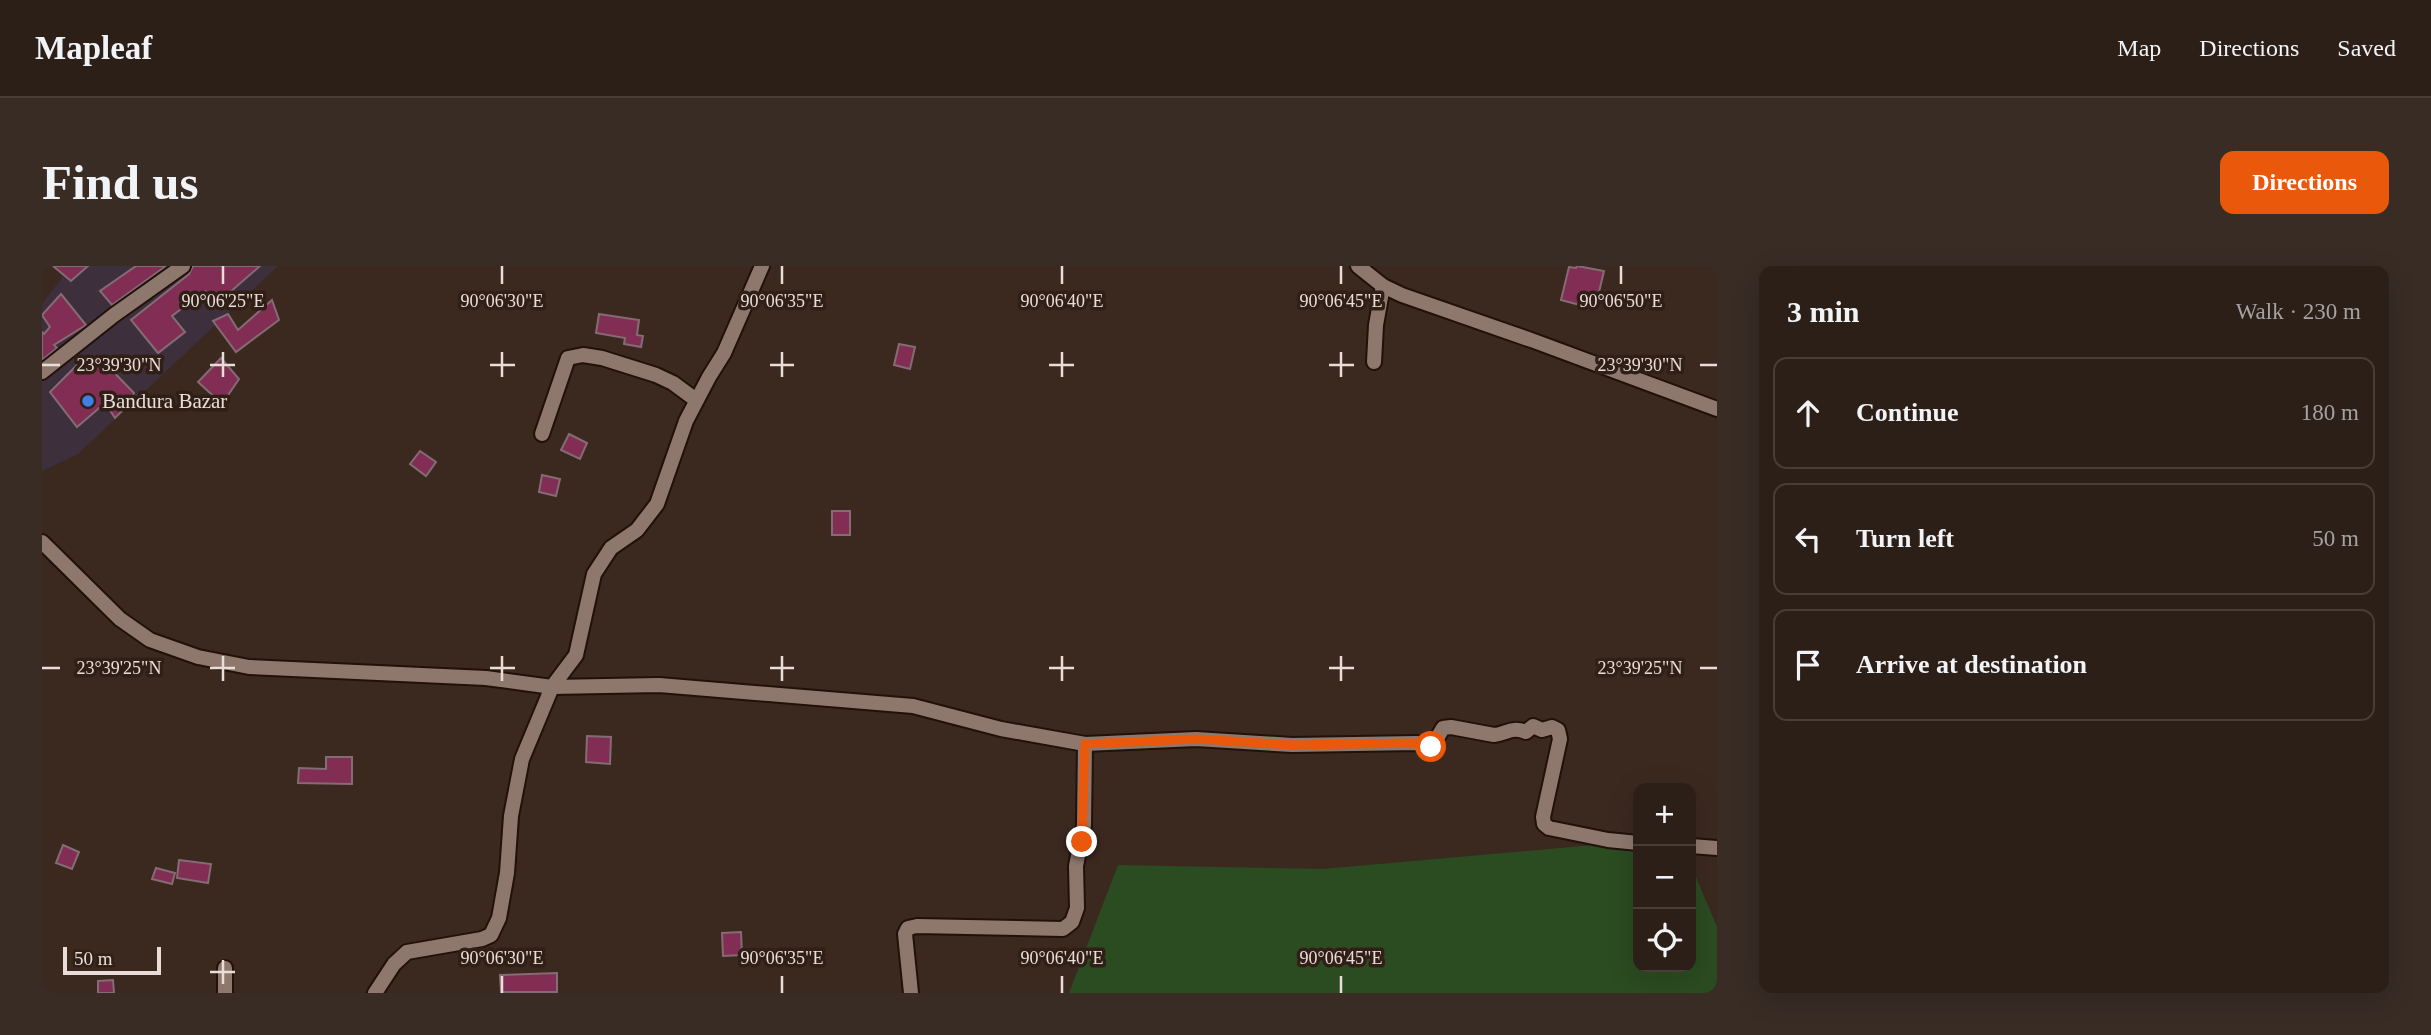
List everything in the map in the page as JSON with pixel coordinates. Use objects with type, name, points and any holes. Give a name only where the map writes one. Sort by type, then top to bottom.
[{"type":"street","points":[[42,372],[114,315],[183,266]]},
{"type":"street","points":[[375,993],[394,964],[407,952],[482,939],[491,935],[499,918],[507,873],[510,816],[522,759],[552,687],[576,655],[594,574],[611,548],[637,530],[657,504],[686,421],[730,341],[762,266]]},
{"type":"street","points":[[1358,266],[1383,286],[1717,410]]},
{"type":"street","points":[[1374,362],[1376,324],[1383,286]]},
{"type":"street","points":[[541,435],[568,358],[583,355],[601,358],[656,375],[673,383],[696,400]]},
{"type":"street","points":[[42,542],[120,620],[150,640],[198,657],[248,667],[486,678],[552,687],[659,685],[913,706],[1001,729],[1085,744],[1196,739],[1292,745],[1416,743],[1427,748],[1435,742],[1443,728],[1500,735],[1508,730],[1526,732],[1533,726],[1542,730],[1552,727],[1559,730],[1560,739],[1543,817],[1544,824],[1549,828],[1633,842]]},
{"type":"street","points":[[911,993],[905,934],[908,928],[1063,929],[1072,922],[1077,908],[1076,866],[1084,825],[1085,744]]},
{"type":"street","points":[[1696,846],[1717,848]]},
{"type":"street","points":[[225,968],[225,993]]},
{"type":"shaded area","name":"Bandura Bazar","points":[[71,266],[278,266],[78,454],[42,471],[42,304]]},
{"type":"green space","points":[[1633,841],[1633,972],[1696,972],[1696,877],[1717,927],[1717,993],[1069,993],[1118,865],[1323,869]]},
{"type":"building","points":[[53,266],[88,266],[71,281]]},
{"type":"building","points":[[136,266],[166,266],[112,305],[100,291]]},
{"type":"building","points":[[193,266],[260,266],[214,306],[205,291],[172,316],[185,332],[158,353],[131,320],[189,274]]},
{"type":"building","points":[[1569,267],[1604,271],[1595,309],[1561,300]]},
{"type":"building","points":[[61,294],[86,325],[54,345],[57,348],[42,360],[42,332],[44,334],[50,327],[42,315]]},
{"type":"building","points":[[272,300],[279,320],[236,352],[213,321],[228,314],[238,330]]},
{"type":"building","points":[[599,314],[639,320],[637,335],[643,336],[641,347],[624,344],[625,338],[596,333]]},
{"type":"building","points":[[899,344],[915,347],[910,369],[894,365]]},
{"type":"building","points":[[98,356],[134,393],[126,407],[115,418],[105,403],[77,427],[50,392],[81,361]]},
{"type":"building","points":[[221,358],[239,379],[222,404],[198,382]]},
{"type":"building","points":[[569,434],[587,443],[580,459],[561,450]]},
{"type":"building","points":[[420,451],[436,462],[426,476],[410,464]]},
{"type":"building","points":[[542,475],[560,479],[556,496],[539,492]]},
{"type":"building","points":[[832,511],[850,511],[850,535],[832,535]]},
{"type":"building","points":[[587,736],[611,737],[610,764],[586,762]]},
{"type":"building","points":[[326,757],[352,757],[352,784],[298,783],[299,768],[326,769]]},
{"type":"building","points":[[63,845],[79,852],[72,869],[56,863]]},
{"type":"building","points":[[179,860],[211,864],[208,883],[177,878]]},
{"type":"building","points":[[156,868],[175,873],[172,884],[152,879]]},
{"type":"building","points":[[741,932],[742,955],[723,956],[722,933]]},
{"type":"building","points":[[557,973],[557,992],[501,992],[500,975]]},
{"type":"building","points":[[113,980],[114,993],[98,993],[98,981]]},
{"type":"place","name":"Bandura Bazar","points":[[88,401]]},
{"type":"route","points":[[1082,842],[1085,744],[1196,739],[1292,745],[1416,743],[1431,747]]}]
